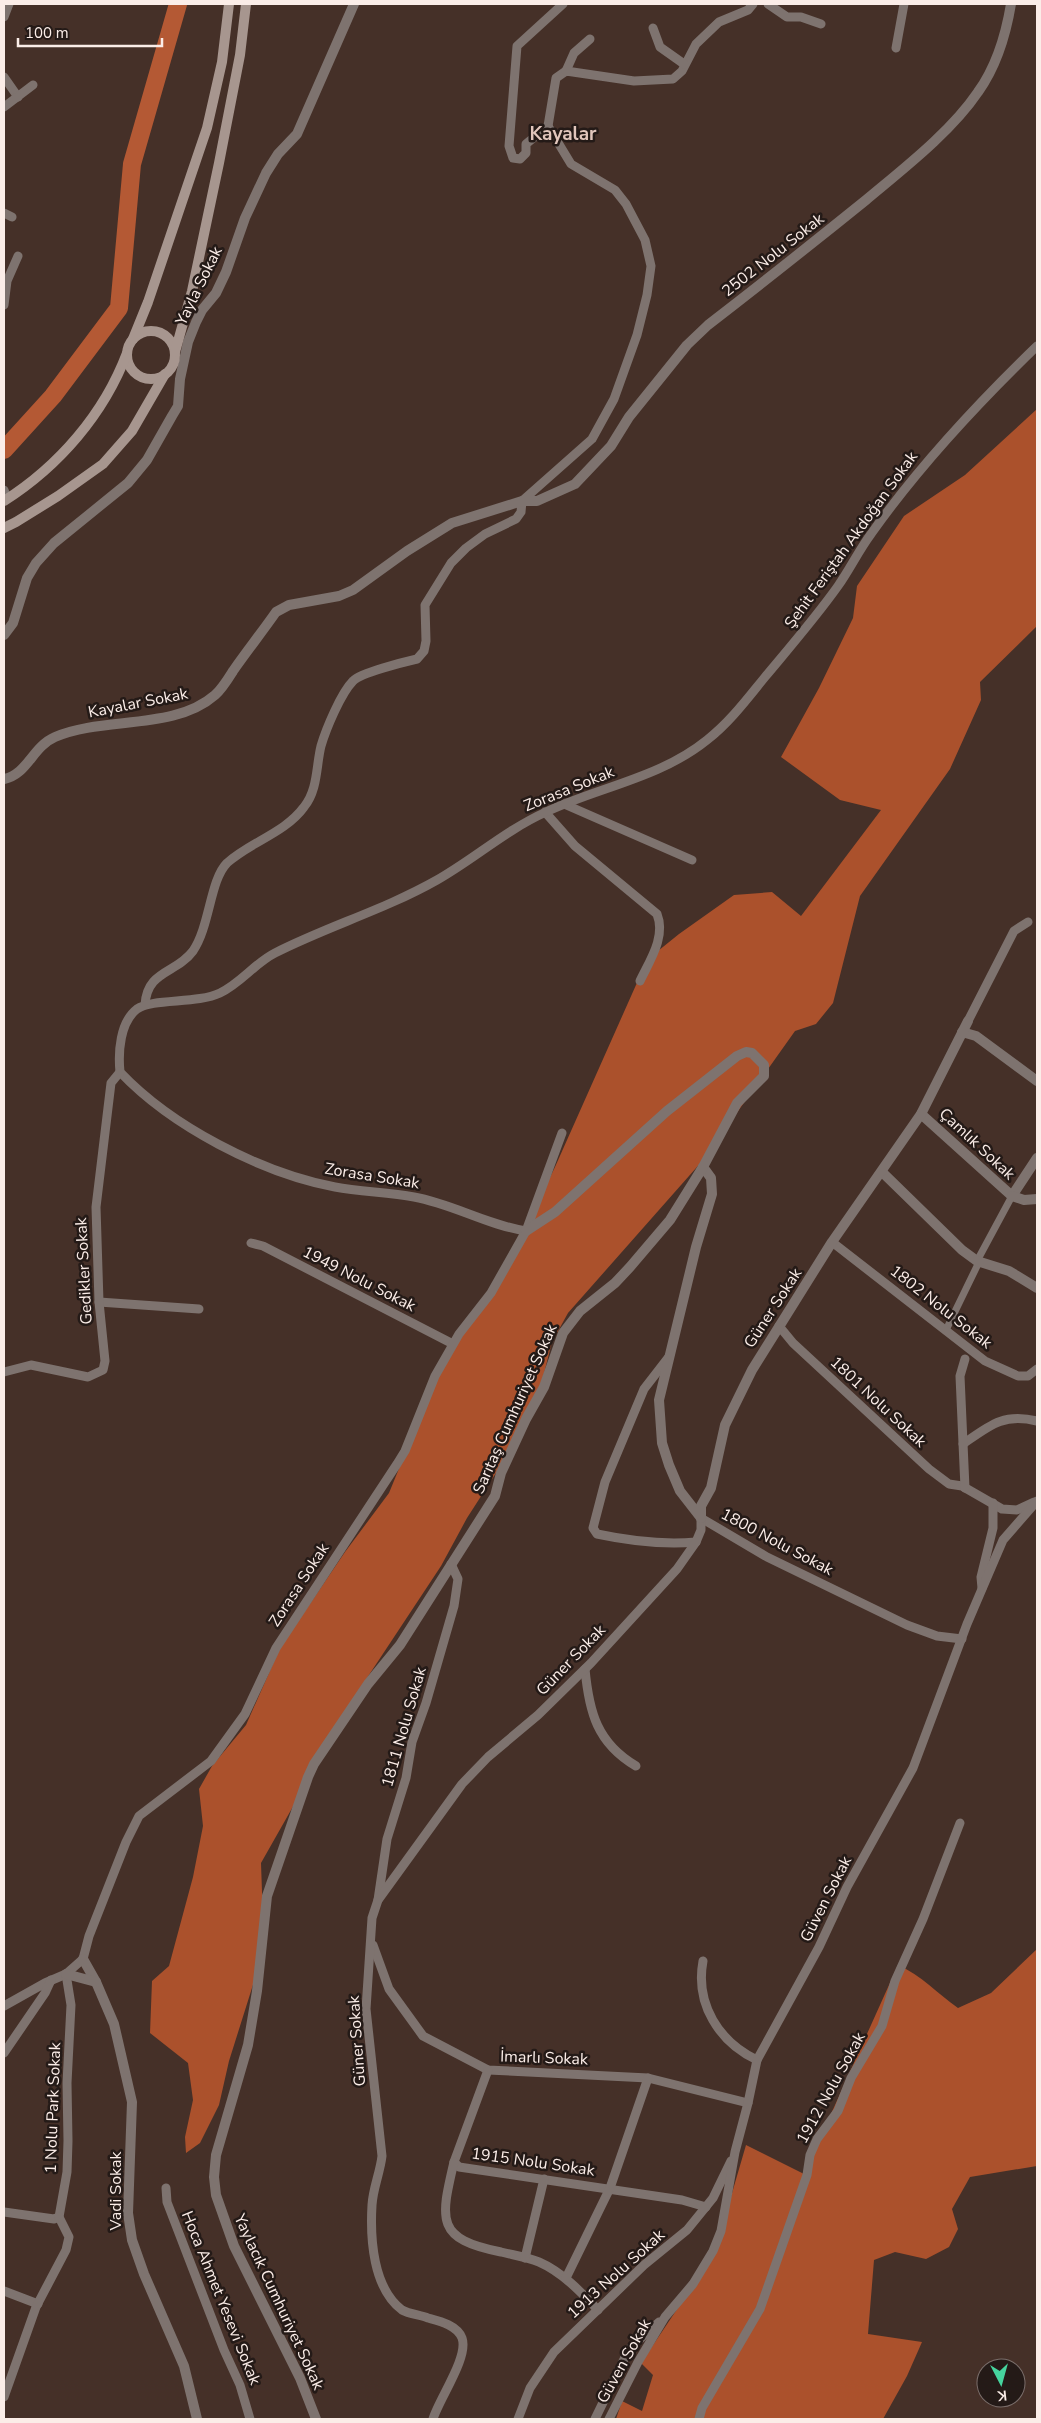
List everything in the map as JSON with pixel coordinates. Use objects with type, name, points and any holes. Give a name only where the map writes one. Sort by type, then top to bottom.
[{"type":"main road","points":[[5,496],[46,471],[76,440],[118,377],[148,302],[207,128],[222,62],[229,4]]},
{"type":"main road","points":[[4,528],[58,496],[103,464],[132,431],[165,374],[171,368],[192,291],[216,180],[240,55],[246,4]]},
{"type":"main road","points":[[133,339],[146,331],[161,333],[173,344],[175,352]]},
{"type":"main road","points":[[127,352],[131,367],[142,376],[150,378],[165,374]]},
{"type":"street","points":[[4,17],[9,4]]},
{"type":"street","name":"Yayla Sokak","points":[[4,635],[13,623],[27,578],[36,563],[54,543],[128,483],[147,460],[178,406],[184,361],[196,322],[202,310],[216,293],[226,272],[245,218],[266,174],[278,154],[297,134],[354,4]]},
{"type":"street","points":[[552,14],[557,4]]},
{"type":"street","points":[[548,126],[526,144],[526,153],[520,159],[513,158],[509,146],[517,46],[563,4]]},
{"type":"street","points":[[566,71],[634,81],[662,81],[673,78],[682,71],[696,44],[719,22],[748,10],[753,4]]},
{"type":"street","points":[[768,4],[787,17],[801,17],[821,24]]},
{"type":"street","points":[[896,48],[904,4]]},
{"type":"street","name":"2502 Nolu Sokak","points":[[522,500],[537,501],[564,490],[584,477],[687,345],[708,325],[912,163],[966,108],[979,91],[1004,36],[1011,4]]},
{"type":"street","points":[[652,28],[660,46],[684,64]]},
{"type":"street","points":[[120,1072],[120,1047],[127,1021],[134,1011],[144,1005],[148,987],[156,977],[192,951],[209,916],[218,877],[226,865],[304,809],[310,798],[322,745],[346,688],[355,678],[417,659],[424,651],[426,641],[425,605],[451,563],[466,548],[485,534],[516,519],[521,512],[522,500],[592,439],[614,399],[637,335],[647,295],[651,266],[645,240],[626,204],[614,190],[571,164],[548,126],[556,78],[566,71],[574,53],[590,39]]},
{"type":"street","points":[[4,77],[18,97]]},
{"type":"street","points":[[4,106],[33,85]]},
{"type":"street","points":[[4,305],[7,281],[18,256]]},
{"type":"street","name":"Şehit Feriştah Akdoğan Sokak","points":[[734,714],[808,625],[840,583],[869,536],[920,469],[1000,382],[1037,346]]},
{"type":"street","name":"Kayalar Sokak","points":[[4,779],[22,771],[33,754],[45,742],[56,736],[87,728],[182,713],[199,706],[216,694],[276,612],[289,605],[339,596],[353,590],[407,550],[452,523],[522,500]]},
{"type":"street","name":"Zorasa Sokak","points":[[144,1005],[202,999],[221,993],[270,956],[386,907],[437,880],[514,828],[545,812],[641,777],[675,760],[704,742],[734,714]]},
{"type":"street","points":[[564,804],[692,860]]},
{"type":"street","points":[[545,812],[575,846],[657,914],[661,923],[660,938],[640,981]]},
{"type":"street","name":"Güner Sokak","points":[[433,2419],[459,2363],[463,2349],[462,2338],[455,2328],[404,2311],[383,2288],[373,2240],[372,2203],[382,2156],[366,2009],[372,1942],[372,1918],[378,1900],[462,1784],[488,1757],[538,1715],[585,1669],[677,1569],[696,1542],[701,1530],[701,1506],[711,1488],[725,1425],[752,1370],[832,1242],[921,1114],[1014,931],[1028,922]]},
{"type":"street","points":[[962,1032],[976,1036],[1037,1081]]},
{"type":"street","name":"Sarıtaş Cumhuriyet Sokak","points":[[284,1844],[314,1764],[368,1684],[400,1645],[495,1496],[501,1473],[526,1419],[544,1386],[563,1333],[580,1311],[615,1283],[630,1268],[670,1220],[703,1167],[737,1103],[764,1076],[764,1065],[752,1052],[746,1052],[737,1056],[675,1105],[555,1212],[526,1231]]},
{"type":"street","name":"Zorasa Sokak","points":[[83,1959],[99,1911],[126,1842],[139,1816],[211,1761],[245,1714],[276,1648],[405,1451],[435,1376],[453,1344],[491,1293],[526,1231],[498,1226],[413,1196],[333,1187],[299,1177],[228,1150],[137,1090],[120,1072]]},
{"type":"street","name":"Gedikler Sokak","points":[[4,1372],[31,1365],[88,1377],[103,1370],[105,1361],[99,1302],[96,1207],[111,1083],[120,1072]]},
{"type":"street","name":"Çamlık Sokak","points":[[921,1114],[1012,1196],[1024,1200],[1037,1200]]},
{"type":"street","points":[[526,1231],[562,1134]]},
{"type":"street","name":"Çamlık Sokak","points":[[946,1330],[978,1261],[1012,1196],[1037,1158]]},
{"type":"street","name":"1800 Nolu Sokak","points":[[703,1167],[711,1178],[712,1194],[696,1247],[681,1316],[668,1358],[659,1400],[662,1443],[668,1465],[680,1491],[700,1518],[767,1557],[907,1625],[937,1636],[962,1639]]},
{"type":"street","points":[[882,1172],[962,1250],[978,1261],[1009,1272],[1037,1288]]},
{"type":"street","name":"1802 Nolu Sokak","points":[[832,1242],[985,1361],[1005,1372],[1022,1377],[1033,1374],[1037,1369]]},
{"type":"street","name":"1949 Nolu Sokak","points":[[251,1243],[263,1246],[453,1344]]},
{"type":"street","points":[[99,1302],[199,1309]]},
{"type":"street","name":"1801 Nolu Sokak","points":[[779,1326],[793,1342],[929,1469],[949,1484],[965,1488],[1002,1509],[1017,1510],[1037,1501]]},
{"type":"street","points":[[668,1358],[644,1389],[605,1482],[593,1528],[597,1534],[650,1543],[674,1544],[696,1542]]},
{"type":"street","points":[[965,1359],[960,1376],[965,1488]]},
{"type":"street","points":[[963,1444],[997,1421],[1009,1418],[1037,1421]]},
{"type":"street","name":"Güven Sokak","points":[[609,2419],[638,2362],[666,2317],[693,2284],[713,2251],[721,2231],[735,2152],[757,2060],[819,1947],[847,1886],[910,1774],[982,1588],[1003,1540],[1037,1501]]},
{"type":"street","points":[[982,1588],[981,1577],[993,1528],[993,1503]]},
{"type":"street","name":"1811 Nolu Sokak","points":[[378,1900],[386,1839],[406,1778],[412,1742],[426,1703],[454,1606],[458,1579],[451,1564]]},
{"type":"street","points":[[585,1669],[588,1700],[592,1715],[618,1755],[636,1766]]},
{"type":"street","name":"1912 Nolu Sokak","points":[[699,2419],[702,2408],[760,2309],[807,2175],[810,2155],[817,2139],[838,2112],[843,2094],[882,2026],[895,1981],[923,1919],[960,1823]]},
{"type":"street","name":"Yaylacık Cumhuriyet Sokak","points":[[284,1844],[267,1896],[257,1991],[248,2045],[216,2155],[214,2177],[216,2195],[234,2246],[300,2378],[316,2419]]},
{"type":"street","name":"İmarlı Sokak","points":[[372,1942],[389,1989],[423,2036],[488,2070],[648,2078],[748,2103]]},
{"type":"street","points":[[4,2006],[51,1980],[66,1974],[83,1959]]},
{"type":"street","name":"Vadi Sokak","points":[[83,1959],[96,1982],[114,2024],[132,2102],[128,2213],[132,2240],[144,2274],[184,2366],[197,2419]]},
{"type":"street","points":[[703,1961],[701,1987],[708,2010],[725,2039],[741,2052],[757,2060]]},
{"type":"street","points":[[66,1974],[96,1982]]},
{"type":"street","name":"1 Nolu Park Sokak","points":[[59,2217],[67,2172],[68,2141],[67,2083],[71,2021],[66,1974]]},
{"type":"street","points":[[4,2053],[46,1993],[51,1980]]},
{"type":"street","name":"1915 Nolu Sokak","points":[[488,2070],[454,2162],[464,2168],[610,2188],[682,2200],[706,2207]]},
{"type":"street","points":[[566,2278],[610,2188],[648,2078]]},
{"type":"street","name":"1913 Nolu Sokak","points":[[518,2419],[530,2388],[554,2352],[644,2265],[687,2230],[714,2198],[735,2152]]},
{"type":"street","points":[[454,2162],[446,2199],[448,2224],[452,2233],[473,2246],[538,2262],[566,2278],[598,2310]]},
{"type":"street","points":[[525,2258],[544,2179]]},
{"type":"street","name":"Hoca Ahmet Yesevi Sokak","points":[[166,2188],[166,2202],[224,2350],[240,2385],[250,2419]]},
{"type":"street","points":[[4,2212],[54,2219],[59,2217],[69,2237],[66,2250],[38,2304],[4,2397]]},
{"type":"street","points":[[4,2291],[38,2304]]},
{"type":"street","name":"Güven Sokak","points":[[595,2419],[629,2349],[666,2317]]},
{"type":"shaded area","points":[[1037,409],[1037,626],[980,682],[981,700],[950,769],[860,896],[833,1003],[816,1024],[795,1031],[704,1159],[568,1313],[552,1342],[539,1393],[516,1442],[467,1518],[441,1566],[359,1690],[261,1863],[264,1950],[229,2061],[219,2105],[200,2143],[186,2153],[185,2137],[193,2100],[188,2063],[150,2033],[152,1981],[169,1966],[193,1877],[203,1826],[199,1789],[212,1766],[246,1725],[280,1648],[345,1552],[389,1493],[445,1356],[512,1255],[555,1167],[640,976],[653,955],[734,895],[772,892],[801,916],[881,810],[840,800],[781,757],[819,688],[853,618],[857,586],[904,516],[965,475]]},
{"type":"shaded area","points":[[1037,1949],[1037,2166],[970,2177],[952,2209],[958,2229],[949,2247],[926,2259],[895,2252],[874,2260],[868,2334],[922,2342],[907,2376],[883,2419],[616,2419],[622,2401],[642,2411],[653,2375],[641,2363],[708,2263],[730,2200],[746,2145],[804,2174],[898,1965],[922,1979],[958,2008],[991,1993]]},
{"type":"waterway","points":[[4,450],[53,396],[119,308],[132,164],[178,4]]},
{"type":"district","name":"Kayalar","points":[[563,134]]}]
